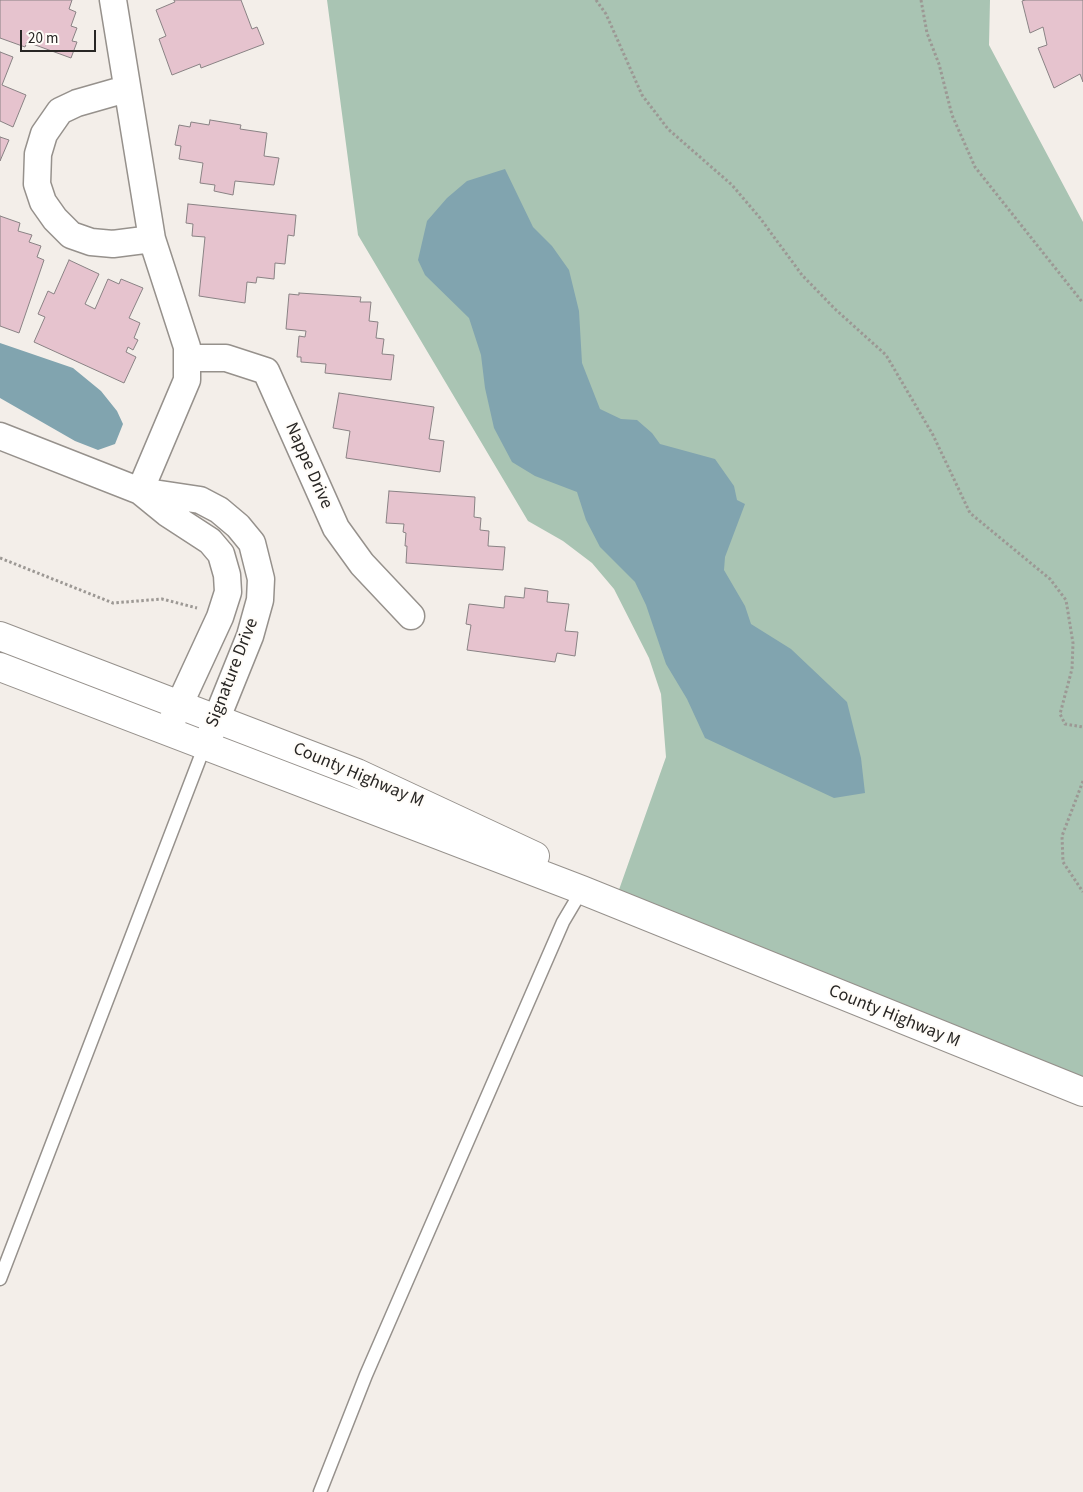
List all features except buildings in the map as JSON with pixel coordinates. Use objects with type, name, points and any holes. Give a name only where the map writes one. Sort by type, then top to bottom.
[{"type":"main road","name":"County Highway M","points":[[0,636],[179,703],[357,773],[516,845],[615,901],[705,941]]},
{"type":"main road","name":"County Highway M","points":[[0,667],[582,890],[1083,1092]]},
{"type":"street","points":[[113,0],[126,89],[152,239],[187,347],[188,380],[140,491]]},
{"type":"street","points":[[126,89],[77,103],[60,111],[44,134],[38,154],[37,184],[43,202],[55,219],[72,235],[91,242],[114,244],[152,239]]},
{"type":"street","name":"Nappe Drive","points":[[187,358],[226,358],[266,371],[336,528],[362,564],[411,616]]},
{"type":"street","name":"Signature Drive","points":[[0,436],[140,491],[200,500],[219,510],[238,526],[252,543],[258,560],[261,579],[260,600],[250,636],[218,718],[205,745]]},
{"type":"street","name":"Signature Drive","points":[[140,491],[167,513],[210,540],[221,554],[227,575],[228,592],[220,617],[179,703],[168,731]]},
{"type":"street","name":"Signature Drive","points":[[228,592],[260,600]]},
{"type":"lane","points":[[0,1279],[205,745]]},
{"type":"lane","points":[[320,1492],[370,1366],[559,931],[582,890]]},
{"type":"path","points":[[596,0],[606,14],[642,95],[668,129],[732,185],[760,218],[802,275],[835,309],[886,355],[933,435],[970,513],[1050,579],[1066,600],[1073,643],[1072,669],[1060,714],[1065,724],[1083,727]]},
{"type":"path","points":[[920,0],[926,32],[939,64],[952,115],[975,167],[1083,303]]},
{"type":"path","points":[[0,558],[113,603],[162,599],[184,603],[220,617]]},
{"type":"path","points":[[1083,781],[1062,836],[1063,862],[1083,892]]},
{"type":"green space","points":[[327,0],[990,0],[989,45],[1083,222],[1083,1092],[615,901],[666,757],[661,694],[649,658],[614,589],[592,563],[563,541],[528,521],[358,235]]},
{"type":"water","points":[[505,169],[533,227],[552,246],[569,270],[579,311],[582,363],[600,409],[621,419],[637,420],[652,433],[660,444],[715,459],[734,486],[737,500],[745,504],[725,557],[724,570],[745,606],[751,624],[791,649],[847,702],[861,758],[865,793],[834,798],[705,738],[687,699],[666,664],[646,605],[635,582],[600,547],[586,520],[577,492],[535,476],[512,462],[494,428],[485,388],[481,355],[469,318],[425,275],[418,260],[427,221],[447,198],[467,181]]},
{"type":"water","points":[[0,343],[73,368],[101,391],[117,411],[123,424],[115,444],[98,450],[75,441],[0,398]]}]
